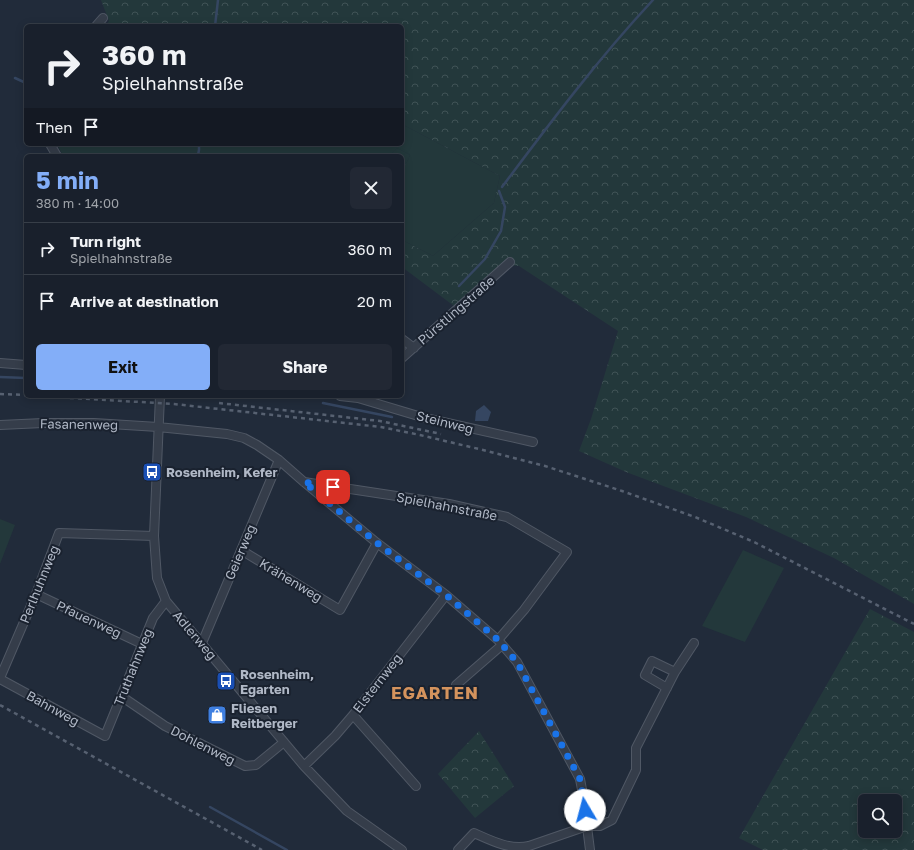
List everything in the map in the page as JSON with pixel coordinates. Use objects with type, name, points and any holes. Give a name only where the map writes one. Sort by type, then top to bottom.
[{"type":"street","points":[[98,24],[103,18]]},
{"type":"street","name":"Pürstlingstraße","points":[[404,356],[510,262]]},
{"type":"street","points":[[404,340],[414,348]]},
{"type":"street","points":[[0,363],[24,365]]},
{"type":"street","name":"Adlerweg","points":[[160,398],[154,536],[157,578],[166,601],[304,766],[348,811],[402,850]]},
{"type":"street","name":"Steinweg","points":[[362,398],[425,418],[533,442]]},
{"type":"street","name":"Fasanenweg","points":[[0,425],[72,423],[158,427],[233,435],[244,438],[257,445],[279,460],[377,543],[446,595],[500,642],[517,662],[580,779],[590,850]]},
{"type":"street","name":"Geierweg","points":[[202,644],[279,460]]},
{"type":"street","name":"Spielhahnstraße","points":[[304,482],[449,504],[507,517],[567,552],[500,642]]},
{"type":"street","name":"Perlhuhnweg","points":[[0,678],[36,594],[59,533],[154,536]]},
{"type":"street","name":"Krähenweg","points":[[241,550],[340,610],[377,543]]},
{"type":"street","name":"Pfauenweg","points":[[36,594],[142,644]]},
{"type":"street","name":"Elsternweg","points":[[304,766],[335,736],[353,715],[446,595]]},
{"type":"street","name":"Truthahnweg","points":[[105,736],[153,618],[166,601]]},
{"type":"street","points":[[456,685],[500,642]]},
{"type":"street","points":[[458,850],[474,833],[503,845],[519,848],[587,826],[600,826],[612,820],[636,770],[636,748],[675,672],[694,642]]},
{"type":"street","points":[[667,688],[645,675],[652,661],[675,672]]},
{"type":"street","name":"Bahnweg","points":[[0,678],[105,736]]},
{"type":"street","name":"Dohlenweg","points":[[122,696],[165,726],[244,766],[256,765],[284,742]]},
{"type":"street","points":[[353,715],[416,786]]},
{"type":"green space","points":[[101,0],[914,0],[914,543],[906,567],[914,572],[914,604],[834,558],[746,517],[626,472],[579,451],[591,419],[618,331],[519,266],[502,264],[454,306],[404,268],[404,241],[433,256],[494,203],[500,176],[404,125],[404,24],[107,24],[109,21]]},
{"type":"green space","points":[[404,125],[500,176],[494,203],[433,256],[404,241],[404,168],[410,155],[397,148],[391,154],[62,154],[58,146],[404,146]]},
{"type":"green space","points":[[397,148],[410,155],[404,168],[404,154],[391,154]]},
{"type":"green space","points":[[0,519],[15,525],[0,564]]},
{"type":"green space","points":[[914,543],[914,572],[905,567]]},
{"type":"green space","points":[[743,550],[784,568],[745,642],[702,626]]},
{"type":"green space","points":[[870,609],[914,632],[914,850],[763,850],[739,838]]},
{"type":"green space","points":[[479,731],[514,786],[475,818],[438,774]]},
{"type":"water","points":[[484,405],[491,412],[488,421],[475,421],[476,411]]},
{"type":"waterway","points":[[215,24],[218,0]]},
{"type":"waterway","points":[[502,187],[556,115],[613,45],[653,0]]},
{"type":"waterway","points":[[15,78],[24,82]]},
{"type":"waterway","points":[[198,154],[199,146]]},
{"type":"waterway","points":[[459,286],[485,259],[501,231],[505,207],[499,191]]},
{"type":"waterway","points":[[0,377],[24,378]]},
{"type":"waterway","points":[[323,403],[392,417]]},
{"type":"waterway","points":[[210,807],[287,850]]},
{"type":"railway","points":[[0,394],[24,395]]},
{"type":"railway","points":[[72,398],[174,404],[381,427],[420,435],[545,466],[695,517],[754,542],[914,624]]},
{"type":"railway","points":[[219,403],[380,421],[441,434]]},
{"type":"railway","points":[[0,705],[262,850]]},
{"type":"place","name":"Rosenheim, Kefer","points":[[152,472]]},
{"type":"place","name":"Rosenheim, Egarten","points":[[226,681]]},
{"type":"place","name":"Fliesen Reitberger","points":[[217,715]]},
{"type":"district","name":"EGARTEN","points":[[435,692]]},
{"type":"route","points":[[333,487],[304,482],[377,543],[446,595],[483,626],[498,640],[517,662],[580,779],[585,810]]}]
